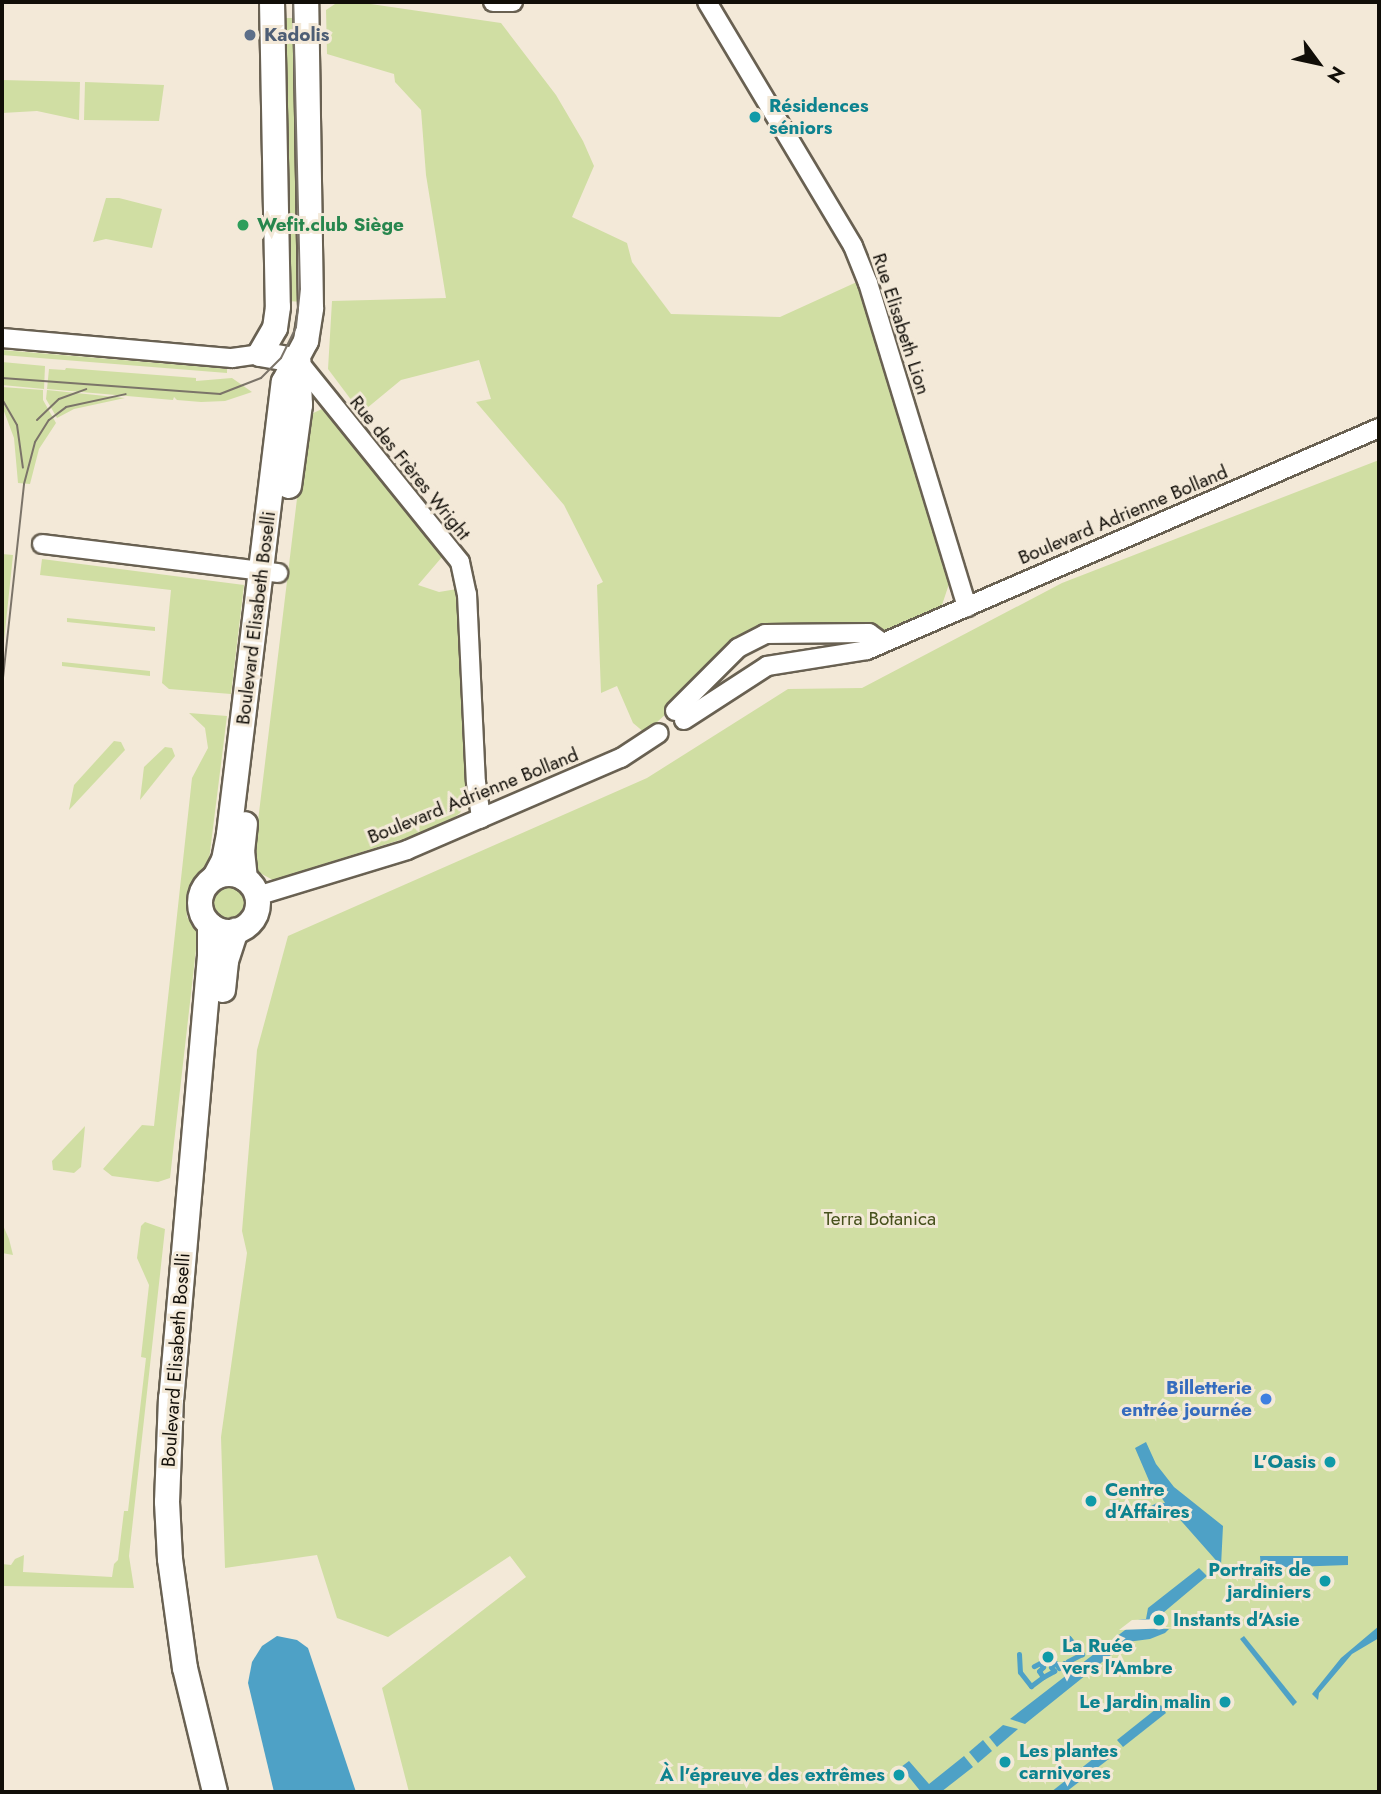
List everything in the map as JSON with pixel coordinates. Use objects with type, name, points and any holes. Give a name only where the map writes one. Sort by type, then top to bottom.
[{"type":"street","points":[[260,354],[275,328],[278,307],[272,2]]},
{"type":"street","name":"Boulevard Elisabeth Boselli","points":[[251,888],[242,852],[270,572],[284,382],[286,373],[298,361],[306,341],[312,308],[306,2]]},
{"type":"street","points":[[493,2],[513,2]]},
{"type":"street","name":"Rue Elisabeth Lion","points":[[707,2],[853,246],[868,283],[967,607]]},
{"type":"street","points":[[2,338],[232,358],[260,354],[298,361]]},
{"type":"street","name":"Rue des Frères Wright","points":[[298,361],[460,562],[467,594],[476,782],[481,819]]},
{"type":"street","name":"Boulevard Adrienne Bolland","points":[[883,642],[869,633],[815,636],[765,634],[738,648],[680,716],[767,666],[867,650],[1379,428]]},
{"type":"street","points":[[42,544],[270,572]]},
{"type":"street","name":"Boulevard Elisabeth Boselli","points":[[215,877],[224,860],[229,834],[270,572]]},
{"type":"street","name":"Boulevard Adrienne Bolland","points":[[251,888],[407,850],[621,758],[659,733]]},
{"type":"street","points":[[230,874],[251,888],[253,918],[236,931],[221,931],[210,925],[202,914],[200,900],[205,887],[215,877],[230,874]]},
{"type":"street","name":"Boulevard Elisabeth Boselli","points":[[210,925],[210,956],[171,1398],[167,1502],[170,1559],[184,1668],[215,1792]]},
{"type":"street","points":[[229,1792],[196,1649],[184,1544],[181,1461],[225,974],[236,931]]},
{"type":"green space","points":[[338,2],[357,2],[501,23],[556,95],[594,166],[572,217],[627,243],[632,262],[671,314],[780,317],[859,281],[949,584],[942,605],[928,614],[881,633],[742,645],[645,733],[633,723],[617,686],[601,693],[597,585],[603,582],[564,505],[476,402],[491,399],[479,360],[401,380],[361,413],[328,369],[332,301],[446,298],[426,175],[421,110],[395,82],[394,74],[327,54],[326,10]]},
{"type":"green space","points":[[279,18],[300,18],[306,302],[285,301]]},
{"type":"green space","points":[[2,80],[80,82],[79,120],[37,111],[2,113]]},
{"type":"green space","points":[[85,82],[164,85],[159,121],[84,120]]},
{"type":"green space","points":[[106,198],[119,198],[162,209],[152,248],[106,239],[93,242]]},
{"type":"green space","points":[[2,350],[218,368],[227,369],[227,373],[2,355]]},
{"type":"green space","points":[[2,362],[45,366],[44,389],[2,385]]},
{"type":"green space","points":[[49,369],[196,378],[196,381],[232,378],[252,392],[225,401],[201,402],[177,400],[174,397],[173,400],[47,389]]},
{"type":"green space","points":[[2,387],[43,390],[43,400],[56,423],[39,449],[30,484],[18,483],[14,438],[2,406]]},
{"type":"green space","points":[[47,390],[125,398],[74,409],[57,418],[46,399]]},
{"type":"green space","points":[[324,408],[442,557],[418,585],[439,592],[457,589],[466,796],[460,813],[441,827],[273,880],[256,871],[254,854],[307,416]]},
{"type":"green space","name":"Terra Botanica","points":[[1379,460],[1379,1792],[409,1792],[382,1688],[526,1577],[510,1556],[388,1637],[337,1618],[317,1555],[225,1568],[221,1437],[247,1253],[242,1231],[257,1050],[288,936],[647,778],[788,689],[862,688],[1062,583]]},
{"type":"green space","points":[[2,554],[13,555],[2,660]]},
{"type":"green space","points":[[42,559],[244,585],[231,694],[169,689],[162,683],[171,590],[40,575]]},
{"type":"green space","points":[[67,618],[155,627],[155,631],[67,622]]},
{"type":"green space","points":[[62,662],[150,671],[150,676],[62,666]]},
{"type":"green space","points":[[189,713],[227,716],[208,868],[193,880],[186,897],[187,917],[198,932],[170,1178],[158,1182],[112,1176],[103,1169],[142,1125],[154,1126],[192,778],[208,748],[205,728]]},
{"type":"green space","points":[[114,741],[121,742],[125,750],[69,810],[74,785]]},
{"type":"green space","points":[[165,747],[172,748],[175,756],[140,800],[144,767]]},
{"type":"green space","points":[[229,886],[241,891],[246,903],[241,915],[229,920],[217,915],[212,903],[217,891]]},
{"type":"green space","points":[[85,1126],[81,1167],[74,1173],[53,1170],[52,1161]]},
{"type":"green space","points":[[145,1222],[165,1229],[129,1556],[134,1588],[2,1586],[2,1564],[11,1565],[15,1559],[24,1555],[23,1572],[112,1577],[114,1564],[118,1560],[124,1511],[128,1511],[146,1358],[141,1357],[149,1285],[137,1258],[141,1226]]},
{"type":"green space","points":[[2,1223],[9,1239],[13,1255],[2,1253]]},
{"type":"water","points":[[1146,1442],[1156,1464],[1174,1487],[1223,1526],[1221,1566],[1168,1506],[1163,1508],[1161,1505],[1153,1510],[1151,1506],[1165,1503],[1156,1489],[1148,1499],[1145,1494],[1153,1490],[1135,1448]]},
{"type":"water","points":[[1260,1556],[1348,1556],[1348,1565],[1261,1568]]},
{"type":"water","points":[[1199,1568],[1207,1576],[1145,1628],[1169,1629],[1165,1633],[1150,1639],[1127,1642],[1025,1724],[1010,1719],[1138,1620],[1146,1619],[1148,1608]]},
{"type":"water","points":[[1379,1626],[1379,1638],[1352,1654],[1319,1693],[1318,1700],[1312,1694],[1341,1658]]},
{"type":"water","points":[[277,1636],[297,1640],[308,1648],[356,1792],[274,1792],[248,1683],[252,1662],[262,1646]]},
{"type":"water","points":[[1244,1636],[1297,1702],[1293,1706],[1240,1639]]},
{"type":"water","points":[[1161,1705],[1166,1713],[1123,1747],[1117,1740]]},
{"type":"water","points":[[1003,1725],[1018,1729],[997,1747],[989,1737]]},
{"type":"water","points":[[983,1740],[992,1751],[978,1763],[969,1752]]},
{"type":"water","points":[[1108,1747],[1114,1755],[1066,1792],[1051,1792]]},
{"type":"water","points":[[964,1756],[973,1767],[941,1792],[921,1792],[901,1767],[909,1761],[929,1784]]},
{"type":"pier","points":[[1161,1619],[1153,1625],[1173,1628],[1119,1630],[1132,1620]]},
{"type":"waterway","points":[[1066,1641],[1069,1638],[1082,1654],[1068,1661]]},
{"type":"waterway","points":[[1019,1654],[1020,1672],[1031,1686],[1043,1677],[1039,1671],[1043,1667],[1040,1663],[1034,1666]]},
{"type":"waterway","points":[[1043,1677],[1054,1671],[1051,1667],[1055,1663],[1059,1668],[1064,1663]]},
{"type":"tram line","points":[[2,378],[220,394],[261,378],[281,358],[296,327],[300,289],[293,2]]},
{"type":"tram line","points":[[37,420],[59,399],[86,389]]},
{"type":"tram line","points":[[2,687],[24,484],[35,442],[49,420],[66,407],[126,394]]},
{"type":"tram line","points":[[2,399],[17,425],[23,468]]},
{"type":"place","name":"Kadolis","points":[[250,35]]},
{"type":"place","name":"Résidences séniors","points":[[755,117]]},
{"type":"place","name":"Wefit.club Siège","points":[[243,225]]},
{"type":"place","name":"Billetterie entrée journée","points":[[1266,1399]]},
{"type":"place","name":"L’Oasis","points":[[1330,1462]]},
{"type":"place","name":"Centre d'Affaires","points":[[1091,1501]]},
{"type":"place","name":"Portraits de jardiniers","points":[[1325,1581]]},
{"type":"place","name":"Instants d'Asie","points":[[1159,1620]]},
{"type":"place","name":"La Ruée vers l'Ambre","points":[[1048,1657]]},
{"type":"place","name":"Le Jardin malin","points":[[1225,1702]]},
{"type":"place","name":"Les plantes carnivores","points":[[1005,1762]]},
{"type":"place","name":"À l'épreuve des extrêmes","points":[[899,1775]]}]
